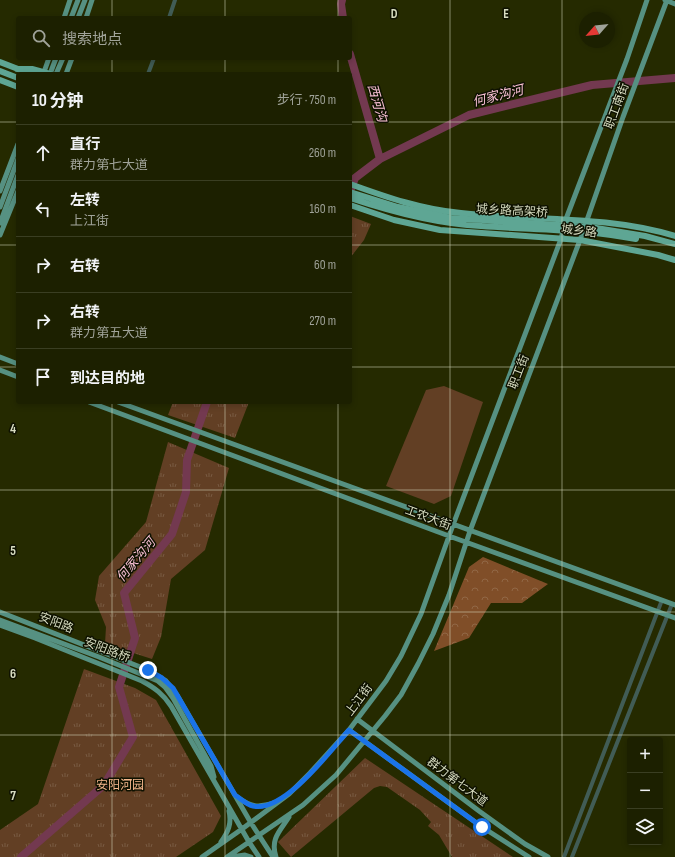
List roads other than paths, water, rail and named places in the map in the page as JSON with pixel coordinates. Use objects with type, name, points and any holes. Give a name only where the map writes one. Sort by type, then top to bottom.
[{"type":"highway","points":[[0,62],[25,72]]},
{"type":"highway","points":[[17,69],[32,69],[44,72]]},
{"type":"highway","points":[[0,71],[16,78]]},
{"type":"highway","points":[[0,74],[16,78]]},
{"type":"highway","points":[[0,80],[16,86]]},
{"type":"highway","name":"城乡路","points":[[352,185],[415,205],[460,213],[587,220],[675,236]]},
{"type":"highway","name":"城乡路高架桥","points":[[352,193],[398,207],[452,218],[590,227],[645,236],[675,244]]},
{"type":"highway","name":"城乡路高架桥","points":[[352,199],[398,213],[452,224],[590,231],[644,240],[675,248]]},
{"type":"highway","name":"城乡路","points":[[352,206],[394,220],[440,230],[580,240],[658,255],[675,260]]},
{"type":"main road","points":[[65,16],[70,0]]},
{"type":"main road","points":[[72,16],[78,0]]},
{"type":"main road","points":[[79,16],[84,0]]},
{"type":"main road","points":[[87,16],[92,0]]},
{"type":"main road","name":"职工南街","points":[[566,219],[627,59],[647,0]]},
{"type":"main road","points":[[666,0],[675,4]]},
{"type":"main road","name":"职工南街","points":[[587,220],[666,0]]},
{"type":"main road","points":[[48,72],[49,60]]},
{"type":"main road","points":[[49,72],[55,60]]},
{"type":"main road","points":[[57,72],[61,60]]},
{"type":"main road","points":[[67,72],[71,60]]},
{"type":"main road","points":[[0,191],[16,149]]},
{"type":"main road","points":[[0,207],[16,164]]},
{"type":"main road","points":[[0,223],[16,180]]},
{"type":"main road","points":[[0,236],[16,196]]},
{"type":"main road","name":"职工街","points":[[453,525],[561,239],[566,219]]},
{"type":"main road","name":"职工街","points":[[470,531],[587,220]]},
{"type":"main road","points":[[0,357],[16,363]]},
{"type":"main road","points":[[0,370],[16,375]]},
{"type":"main road","name":"工农大街","points":[[94,404],[466,543],[675,618]]},
{"type":"main road","name":"工农大街","points":[[123,404],[674,604]]},
{"type":"main road","name":"上江街","points":[[202,857],[279,801],[310,773],[349,730],[386,681],[401,656],[421,614],[453,525]]},
{"type":"main road","points":[[228,857],[291,814],[317,793],[336,775],[401,695],[433,634],[449,595],[470,531]]},
{"type":"main road","name":"安阳路","points":[[0,612],[148,670],[162,678],[173,688],[250,823],[275,857]]},
{"type":"main road","name":"安阳路桥","points":[[0,620],[158,681],[173,698],[211,766],[220,791]]},
{"type":"main road","name":"安阳路","points":[[0,625],[142,681],[156,689],[166,699],[220,791]]},
{"type":"main road","name":"群力第七大道","points":[[357,719],[372,732],[484,815],[525,844],[548,857]]},
{"type":"main road","name":"群力第七大道","points":[[349,730],[482,827],[529,857]]},
{"type":"main road","points":[[220,791],[259,857]]},
{"type":"main road","points":[[235,795],[245,803],[254,806],[265,806],[279,801]]},
{"type":"main road","points":[[218,845],[227,834],[230,825],[228,806]]},
{"type":"main road","points":[[275,857],[275,837],[291,814]]},
{"type":"main road","points":[[231,857],[245,854],[251,857]]},
{"type":"street","points":[[169,16],[175,0]]},
{"type":"street","points":[[149,72],[153,60]]},
{"type":"street","points":[[564,857],[662,600]]},
{"type":"street","points":[[572,857],[668,615],[674,604]]},
{"type":"waterway","name":"西河沟","points":[[342,0],[343,16]]},
{"type":"waterway","name":"西河沟","points":[[352,60],[380,159]]},
{"type":"waterway","name":"何家沟河","points":[[352,186],[355,178],[380,159],[469,115],[592,85],[675,78]]},
{"type":"waterway","name":"何家沟河","points":[[21,857],[104,785],[133,737],[119,687],[135,638],[124,593],[172,534],[186,492],[187,460],[206,404]]},
{"type":"park label","name":"安阳河园","points":[[120,785]]}]
